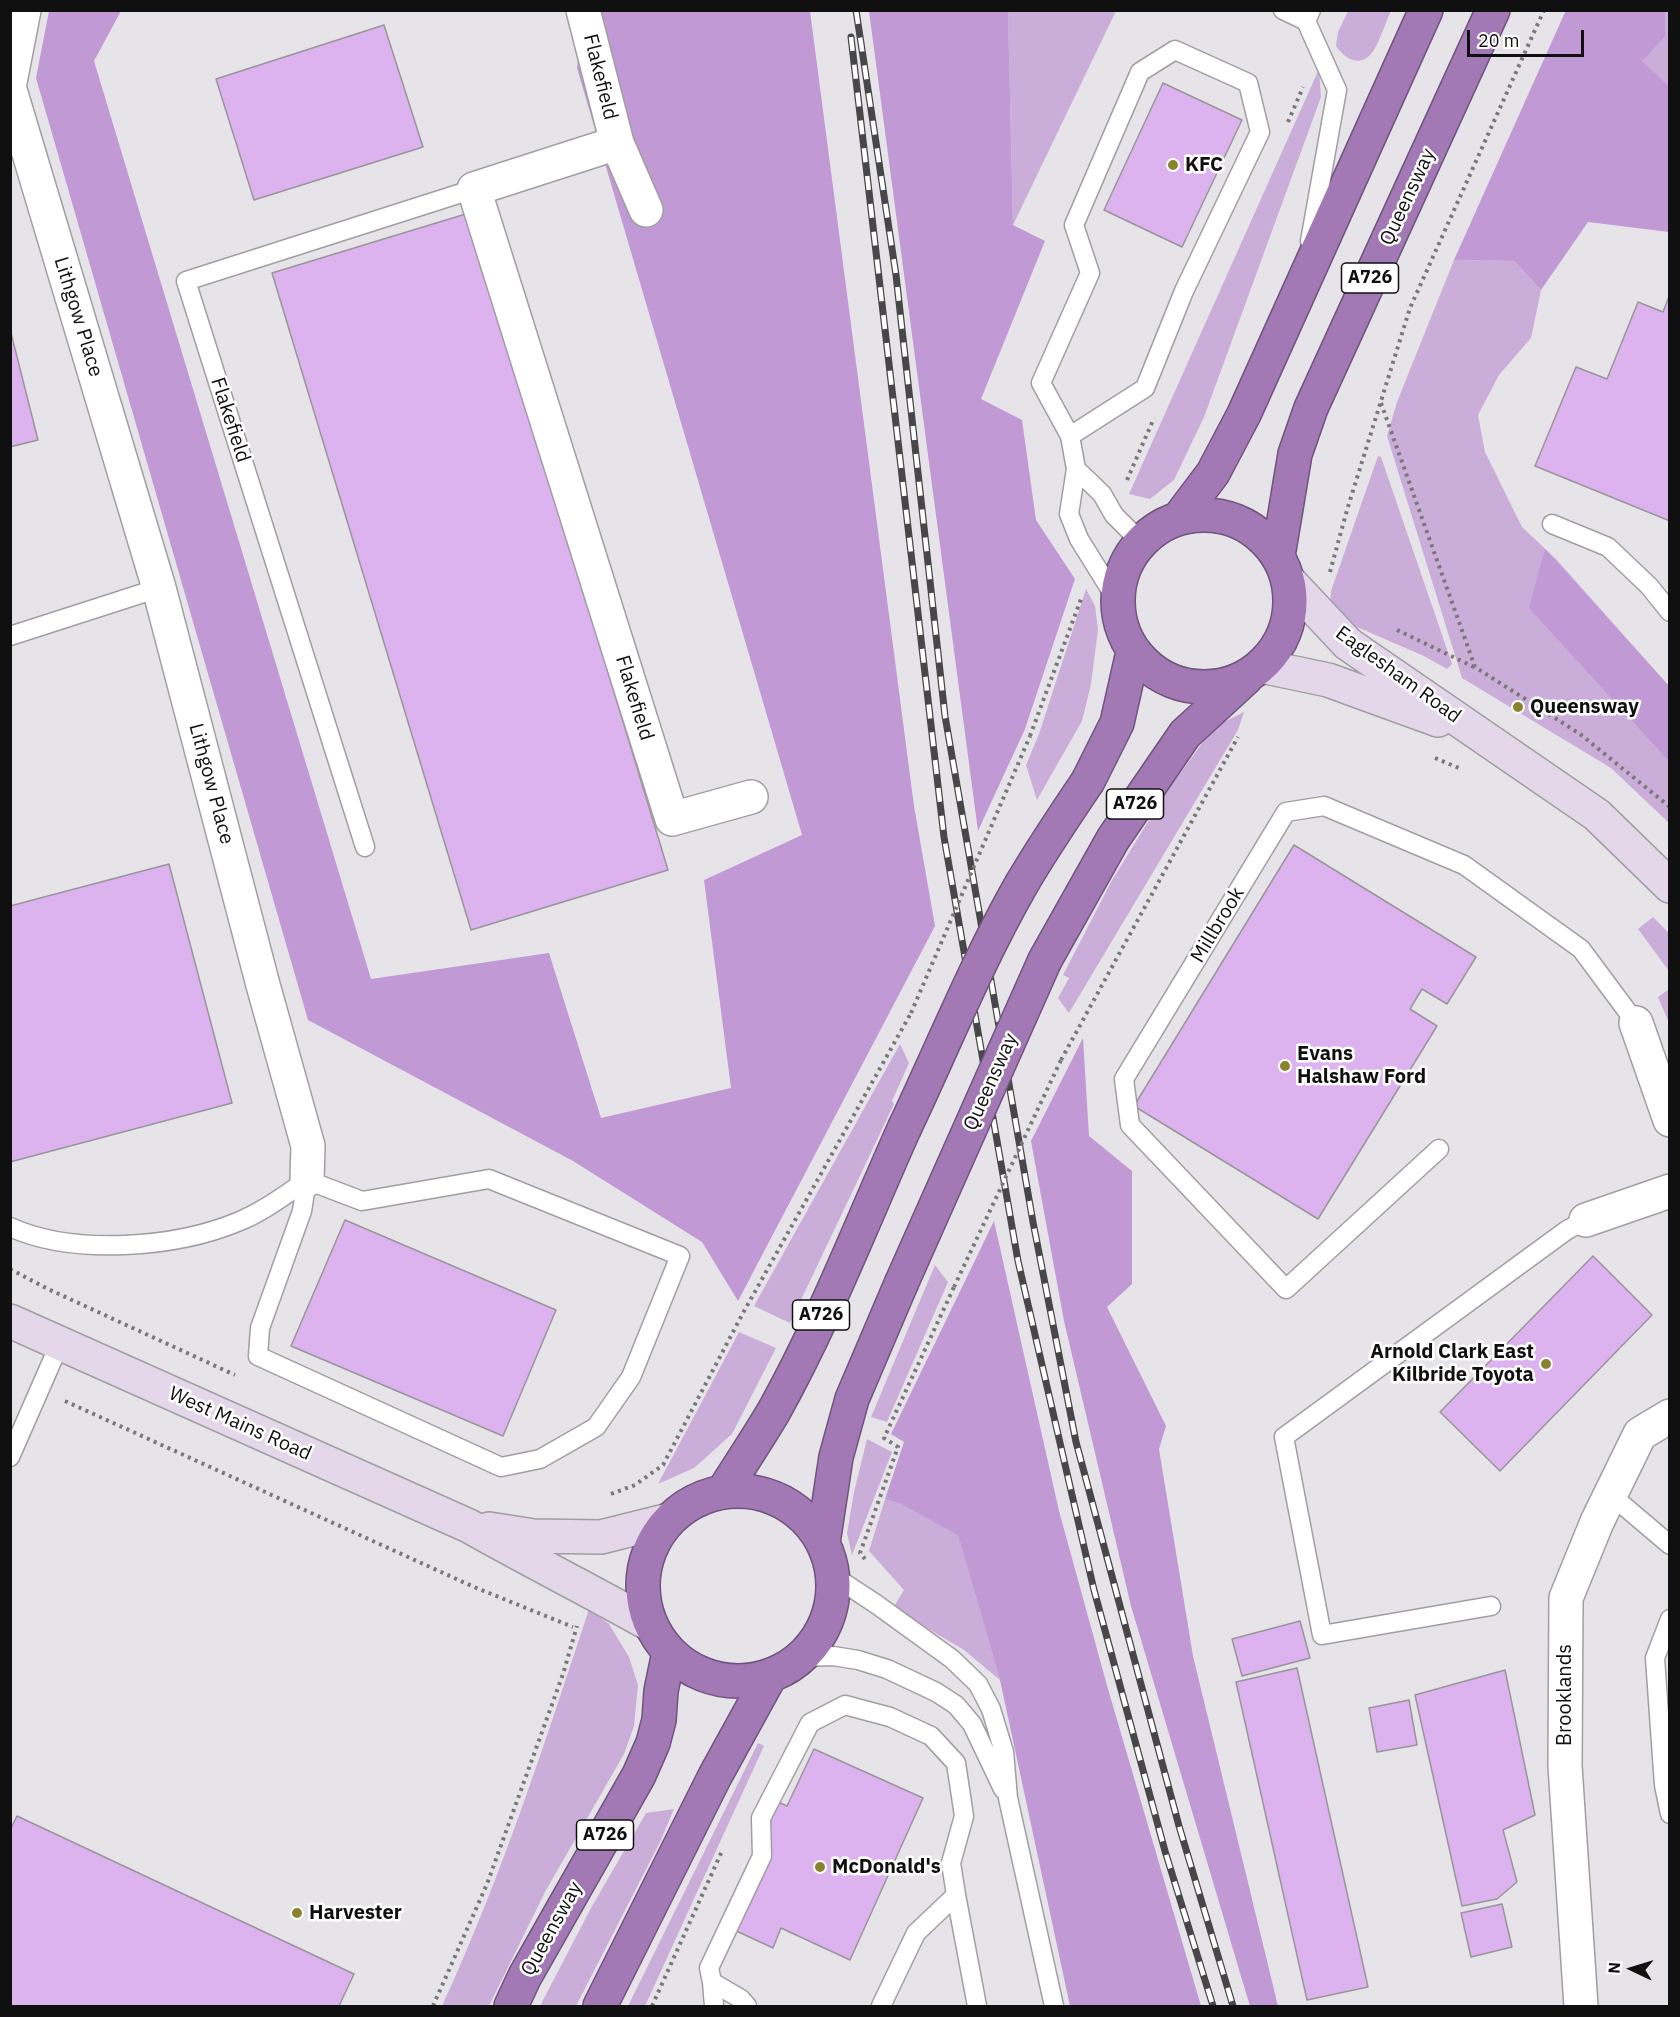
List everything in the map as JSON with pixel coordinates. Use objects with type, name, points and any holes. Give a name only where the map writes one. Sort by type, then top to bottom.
[{"type":"highway","name":"A726","points":[[1179,518],[1213,473],[1244,414],[1426,10]]},
{"type":"highway","name":"Queensway","points":[[1283,568],[1295,454],[1311,408],[1493,10]]},
{"type":"highway","name":"A726","points":[[1202,514],[1225,516],[1246,525],[1264,538],[1283,568],[1290,604],[1286,627],[1276,649],[1257,669],[1230,683],[1203,687],[1176,683],[1152,671],[1134,652],[1121,627],[1118,600],[1126,563],[1150,533],[1179,518],[1202,514]]},
{"type":"highway","name":"A726","points":[[723,1492],[774,1410],[802,1354],[904,1129],[1003,920],[1054,831],[1088,782],[1117,723],[1134,652]]},
{"type":"highway","name":"Queensway","points":[[823,1543],[836,1457],[852,1399],[1045,960],[1113,839],[1185,734],[1257,669]]},
{"type":"highway","name":"A726","points":[[740,1491],[757,1493],[781,1502],[802,1516],[814,1528],[823,1543],[832,1575],[833,1593],[824,1628],[802,1657],[787,1668],[770,1676],[742,1682],[716,1679],[690,1669],[669,1652],[651,1625],[644,1598],[644,1570],[653,1544],[669,1521],[685,1507],[703,1497],[740,1491]]},
{"type":"highway","name":"Queensway","points":[[511,2007],[525,1976],[639,1775],[659,1720],[661,1691],[669,1652]]},
{"type":"highway","points":[[600,2007],[715,1776],[770,1676]]},
{"type":"main road","name":"Eaglesham Road","points":[[1283,568],[1348,644],[1597,815],[1670,886]]},
{"type":"main road","name":"Eaglesham Road","points":[[1257,669],[1328,680],[1488,739]]},
{"type":"main road","name":"West Mains Road","points":[[10,1321],[469,1526],[651,1625]]},
{"type":"main road","name":"West Mains Road","points":[[469,1526],[534,1536],[601,1537],[669,1521]]},
{"type":"street","name":"Lithgow Place","points":[[24,10],[11,79],[159,588],[260,974],[308,1146],[307,1180]]},
{"type":"street","name":"Flakefield","points":[[583,10],[617,143],[646,210]]},
{"type":"street","name":"Flakefield","points":[[617,143],[474,189],[672,819],[751,797]]},
{"type":"street","name":"Millbrook","points":[[1636,1023],[1670,1120]]},
{"type":"street","points":[[1586,1220],[1670,1191]]},
{"type":"street","name":"Brooklands","points":[[1581,2006],[1565,1766],[1566,1598],[1597,1522],[1640,1434],[1670,1416]]},
{"type":"lane","points":[[1283,10],[1309,16],[1337,90],[1301,288]]},
{"type":"lane","points":[[1070,436],[1145,388],[1184,291],[1260,132],[1248,83],[1175,50],[1140,72],[1074,225],[1090,273],[1041,383],[1070,436],[1076,469],[1069,514],[1079,540],[1118,600]]},
{"type":"lane","name":"Flakefield","points":[[365,847],[186,281],[474,189]]},
{"type":"lane","points":[[1076,469],[1102,494],[1114,515],[1136,537],[1150,533]]},
{"type":"lane","points":[[1552,524],[1608,547],[1649,586],[1670,612]]},
{"type":"lane","points":[[10,636],[159,588]]},
{"type":"lane","name":"Millbrook","points":[[1439,1149],[1286,1289],[1130,1125],[1124,1079],[1286,812],[1324,806],[1464,865],[1581,949],[1636,1023]]},
{"type":"lane","points":[[489,1179],[680,1256],[631,1377],[596,1427],[540,1459],[501,1467],[258,1356],[260,1328],[302,1211],[307,1180],[362,1201],[489,1179]]},
{"type":"lane","points":[[10,1227],[55,1239],[112,1246],[158,1243],[239,1222],[266,1208],[307,1180]]},
{"type":"lane","points":[[1491,1606],[1322,1635],[1284,1437],[1567,1230],[1586,1220]]},
{"type":"lane","points":[[10,1457],[60,1343]]},
{"type":"lane","points":[[1611,1495],[1669,1543]]},
{"type":"lane","points":[[832,1575],[952,1659],[978,1684],[991,1709],[1004,1752],[1008,1798],[1054,2007]]},
{"type":"lane","points":[[1670,1619],[1655,1658],[1664,1785],[1670,1814]]},
{"type":"lane","points":[[802,1657],[832,1656],[858,1660],[886,1669],[936,1692],[956,1705],[972,1724],[1008,1798]]},
{"type":"lane","points":[[714,2007],[709,1968],[762,1856],[761,1818],[810,1723],[845,1705],[890,1717],[931,1736],[956,1763],[964,1816],[951,1863],[977,2007]]},
{"type":"lane","points":[[881,2007],[916,1933],[956,1895]]},
{"type":"lane","points":[[712,1982],[741,1999],[747,2007]]},
{"type":"path","points":[[1329,575],[1410,308],[1544,10]]},
{"type":"path","points":[[1380,402],[1475,667]]},
{"type":"path","points":[[601,1537],[606,1496],[635,1485],[663,1465],[743,1313],[911,1013],[1030,736],[1095,562]]},
{"type":"path","points":[[1393,628],[1475,667],[1580,734],[1670,807]]},
{"type":"path","points":[[884,1438],[1061,1060]]},
{"type":"path","points":[[41,1390],[474,1587],[576,1629]]},
{"type":"path","points":[[433,2007],[487,1884],[563,1674],[588,1589]]},
{"type":"shaded area","points":[[1566,10],[1665,11],[1665,37],[1642,61],[1669,86],[1669,232],[1588,222],[1541,290],[1514,261],[1454,260]]},
{"type":"shaded area","points":[[49,11],[121,11],[94,61],[371,979],[549,953],[601,1118],[731,1088],[704,880],[802,835],[577,68],[584,11],[810,11],[914,806],[935,926],[738,1301],[702,1242],[573,1161],[308,1020],[36,78]]},
{"type":"shaded area","points":[[869,11],[1008,11],[1013,225],[1045,241],[981,399],[1022,420],[1036,520],[1075,579],[1025,729],[978,831]]},
{"type":"shaded area","points":[[1008,11],[1116,11],[1013,225]]},
{"type":"shaded area","points":[[1348,11],[1391,11],[1374,51],[1362,60],[1352,60],[1336,46],[1338,32]]},
{"type":"shaded area","points":[[1665,11],[1669,11],[1669,86],[1641,61],[1665,37]]},
{"type":"shaded area","points":[[1319,69],[1321,97],[1204,417],[1174,480],[1150,499],[1129,494]]},
{"type":"shaded area","points":[[1454,260],[1514,261],[1541,290],[1531,338],[1499,375],[1478,415],[1485,452],[1522,527],[1556,559],[1669,686],[1669,823],[1611,768],[1462,678],[1387,436],[1397,402]]},
{"type":"shaded area","points":[[1378,456],[1381,457],[1452,664],[1447,669],[1424,656],[1350,624],[1330,603],[1331,591]]},
{"type":"shaded area","points":[[1545,549],[1669,686],[1669,761],[1529,608]]},
{"type":"shaded area","points":[[1086,589],[1095,606],[1098,630],[1091,684],[1082,721],[1037,800],[1026,765],[1039,734]]},
{"type":"shaded area","points":[[1244,712],[1238,730],[1069,1013],[1058,998],[1069,978],[1063,975],[1111,882],[1167,791],[1214,727]]},
{"type":"shaded area","points":[[1653,917],[1669,933],[1669,971],[1638,929]]},
{"type":"shaded area","points":[[1669,989],[1669,1023],[1658,997]]},
{"type":"shaded area","points":[[1083,1038],[1089,1136],[1132,1171],[1132,1284],[1107,1307],[1166,1426],[1159,1449],[1193,1656],[1278,2006],[1250,2006],[1131,1606],[1064,1321],[1031,1141]]},
{"type":"shaded area","points":[[900,1044],[909,1063],[892,1101],[894,1104],[790,1323],[754,1306]]},
{"type":"shaded area","points":[[994,1221],[1059,1511],[1108,1689],[1201,2006],[1070,2006],[1000,1680],[958,1535],[901,1504],[885,1499],[904,1442],[891,1434]]},
{"type":"shaded area","points":[[935,1265],[948,1282],[887,1422],[871,1417]]},
{"type":"shaded area","points":[[739,1332],[776,1348],[732,1434],[694,1468],[658,1484]]},
{"type":"shaded area","points":[[867,1439],[892,1452],[852,1555],[847,1533]]},
{"type":"shaded area","points":[[885,1499],[901,1504],[958,1534],[1000,1680],[964,1650],[893,1608],[904,1590],[869,1551]]},
{"type":"shaded area","points":[[589,1609],[609,1624],[629,1657],[638,1685],[634,1726],[624,1754],[545,1892],[489,2006],[442,2006],[503,1859],[539,1760]]},
{"type":"shaded area","points":[[758,1743],[764,1746],[645,2006],[628,2006]]},
{"type":"shaded area","points":[[674,1809],[660,1842],[576,2006],[540,2006],[591,1908],[646,1813]]},
{"type":"building","points":[[384,25],[423,147],[254,200],[216,79]]},
{"type":"building","name":"KFC","points":[[1163,83],[1242,120],[1182,247],[1104,210]]},
{"type":"building","points":[[469,213],[668,870],[471,930],[272,273]]},
{"type":"building","points":[[1670,294],[1670,521],[1535,466],[1576,367],[1607,379],[1638,302],[1663,312]]},
{"type":"building","points":[[10,329],[38,440],[10,447]]},
{"type":"building","name":"Evans Halshaw Ford","points":[[1294,845],[1476,957],[1447,1004],[1422,989],[1410,1009],[1437,1026],[1318,1219],[1134,1106]]},
{"type":"building","points":[[169,864],[232,1103],[10,1162],[10,906]]},
{"type":"building","points":[[345,1220],[556,1310],[503,1436],[291,1346]]},
{"type":"building","name":"Arnold Clark East Kilbride Toyota","points":[[1593,1256],[1652,1315],[1500,1471],[1440,1412]]},
{"type":"building","points":[[1300,1621],[1310,1658],[1242,1676],[1232,1639]]},
{"type":"building","points":[[1297,1668],[1368,1987],[1307,2000],[1236,1682]]},
{"type":"building","points":[[1505,1670],[1535,1815],[1503,1830],[1517,1882],[1497,1899],[1462,1906],[1415,1695]]},
{"type":"building","points":[[1409,1700],[1417,1745],[1377,1752],[1369,1708]]},
{"type":"building","name":"McDonald's","points":[[814,1749],[923,1798],[850,1960],[781,1928],[773,1948],[732,1929],[731,1905],[778,1802],[787,1806]]},
{"type":"building","points":[[17,1816],[354,1974],[339,2006],[10,2006],[10,1830]]},
{"type":"building","points":[[1502,1904],[1512,1947],[1471,1957],[1461,1913]]},
{"type":"railway","points":[[856,10],[896,275],[945,716],[1033,1222],[1076,1442],[1179,1826],[1233,2006]]},
{"type":"railway","points":[[851,37],[944,837],[1018,1261],[1094,1590],[1165,1851],[1213,2006]]},
{"type":"place","name":"KFC","points":[[1173,165]]},
{"type":"place","name":"Queensway","points":[[1518,707]]},
{"type":"place","name":"Evans Halshaw Ford","points":[[1285,1066]]},
{"type":"place","name":"Arnold Clark East Kilbride Toyota","points":[[1546,1364]]},
{"type":"place","name":"McDonald's","points":[[820,1867]]},
{"type":"place","name":"Harvester","points":[[297,1913]]}]
